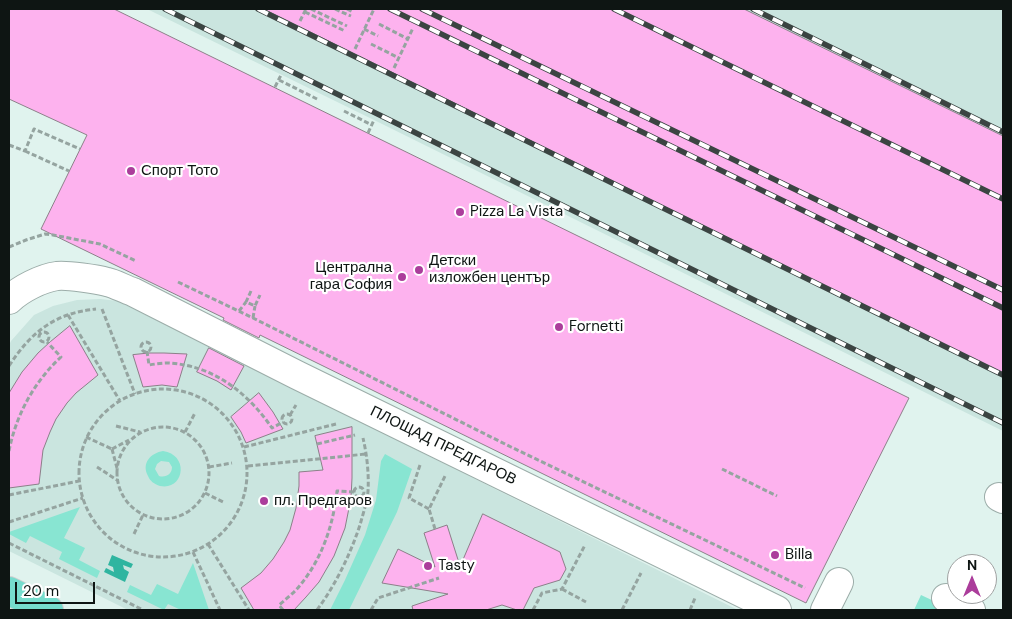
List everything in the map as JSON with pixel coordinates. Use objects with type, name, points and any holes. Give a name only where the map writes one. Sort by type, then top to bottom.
[{"type":"main road","points":[[9,591],[49,610]]},
{"type":"lane","name":"ПЛОЩАД ПРЕДГАРОВ","points":[[9,300],[15,294],[37,282],[57,276],[109,282],[777,610]]},
{"type":"lane","points":[[946,598],[971,610]]},
{"type":"path","points":[[311,9],[347,26]]},
{"type":"path","points":[[335,9],[351,16]]},
{"type":"path","points":[[347,9],[353,12]]},
{"type":"path","points":[[355,49],[374,9]]},
{"type":"path","points":[[300,21],[305,10],[345,31]]},
{"type":"path","points":[[379,24],[408,38]]},
{"type":"path","points":[[394,68],[413,28]]},
{"type":"path","points":[[364,29],[378,36]]},
{"type":"path","points":[[371,44],[399,58]]},
{"type":"path","points":[[275,87],[281,75]]},
{"type":"path","points":[[279,80],[317,98]]},
{"type":"path","points":[[344,111],[372,125]]},
{"type":"path","points":[[368,133],[374,120]]},
{"type":"path","points":[[25,151],[34,129],[80,149]]},
{"type":"path","points":[[9,145],[70,171]]},
{"type":"path","points":[[9,247],[45,234],[100,244],[136,261]]},
{"type":"path","points":[[171,278],[512,447],[832,598]]},
{"type":"path","points":[[239,311],[251,291]]},
{"type":"path","points":[[253,318],[255,306],[260,295]]},
{"type":"path","points":[[246,302],[255,306]]},
{"type":"path","points":[[102,308],[135,394]]},
{"type":"path","points":[[68,315],[120,401]]},
{"type":"path","points":[[9,451],[17,420],[27,399],[40,380],[61,358],[47,342],[41,341],[39,333],[48,334],[47,342]]},
{"type":"path","points":[[147,351],[149,365],[168,363],[190,366],[208,372],[240,391],[252,402],[272,428],[283,422]]},
{"type":"path","points":[[153,389],[172,389],[190,393],[206,401],[221,412],[233,425],[244,447],[248,466],[246,488],[239,510],[226,529],[208,544],[193,552],[170,557],[146,556],[124,548],[105,534],[90,515],[83,498],[80,481],[81,454],[86,437],[107,410],[135,394],[153,389]]},
{"type":"path","points":[[185,432],[195,413]]},
{"type":"path","points":[[244,447],[338,423]]},
{"type":"path","points":[[116,426],[141,432]]},
{"type":"path","points":[[86,437],[112,449],[120,491],[126,501],[143,515],[157,519],[172,519],[191,510],[205,493],[209,480],[209,467],[205,454],[197,442],[185,432],[164,427],[152,428],[141,432],[112,449]]},
{"type":"path","points":[[317,610],[338,579],[363,515],[366,492],[366,454],[362,433]]},
{"type":"path","points":[[317,444],[353,436]]},
{"type":"path","points":[[117,469],[122,452],[132,439]]},
{"type":"path","points":[[248,466],[366,454]]},
{"type":"path","points":[[422,458],[409,498],[429,509]]},
{"type":"path","points":[[209,467],[232,463]]},
{"type":"path","points":[[97,467],[117,480]]},
{"type":"path","points":[[722,469],[777,496]]},
{"type":"path","points":[[435,529],[429,509],[447,471]]},
{"type":"path","points":[[9,495],[80,481]]},
{"type":"path","points":[[354,492],[358,488],[366,492]]},
{"type":"path","points":[[283,610],[279,605],[296,590],[313,566],[326,540],[334,513],[337,491],[354,492],[359,497],[366,492]]},
{"type":"path","points":[[205,493],[225,503]]},
{"type":"path","points":[[9,522],[83,498]]},
{"type":"path","points":[[134,534],[143,515]]},
{"type":"path","points":[[562,589],[587,541]]},
{"type":"path","points":[[9,543],[144,610]]},
{"type":"path","points":[[208,544],[249,610]]},
{"type":"path","points":[[193,552],[220,610]]},
{"type":"path","points":[[622,610],[643,568]]},
{"type":"path","points":[[371,610],[378,598],[439,578]]},
{"type":"path","points":[[533,610],[542,592],[562,589],[586,602]]},
{"type":"path","points":[[690,610],[697,596]]},
{"type":"shaded area","points":[[147,9],[1003,9],[1003,431],[374,120]]},
{"type":"shaded area","name":"пл. Предгаров","points":[[100,299],[118,301],[738,610],[128,610],[9,551],[9,345],[34,315],[53,306],[77,300]]},
{"type":"shaded area","points":[[163,451],[172,454],[180,465],[181,472],[179,478],[168,486],[160,486],[154,483],[146,471],[148,459]],"holes":[[[161,461],[169,462],[172,467],[170,473],[166,476],[159,476],[155,469],[157,464]]]},
{"type":"shaded area","points":[[385,454],[412,469],[397,512],[349,610],[330,610],[365,535],[376,500],[381,461]]},
{"type":"shaded area","points":[[80,507],[64,538],[85,548],[79,560],[100,571],[97,578],[59,559],[62,552],[30,536],[26,543],[9,534],[9,532]]},
{"type":"shaded area","points":[[112,555],[133,564],[131,568],[123,565],[124,569],[129,572],[125,582],[104,572],[106,568],[114,572],[113,567],[108,565]]},
{"type":"shaded area","points":[[193,563],[209,610],[181,610],[168,604],[164,610],[127,592],[130,585],[151,595],[157,584],[178,594]]},
{"type":"shaded area","points":[[921,595],[953,610],[914,610]]},
{"type":"building","name":"Централна гара София","points":[[9,9],[114,9],[909,398],[806,603],[260,335],[259,338],[223,320],[224,318],[41,229],[87,135],[9,99]]},
{"type":"building","points":[[264,9],[744,9],[1003,136],[1003,373]]},
{"type":"building","points":[[70,326],[98,375],[76,393],[56,419],[43,450],[39,484],[9,488],[9,393],[22,372],[38,353]]},
{"type":"building","points":[[209,348],[244,366],[231,390],[197,372]]},
{"type":"building","points":[[149,353],[187,354],[177,387],[162,385],[143,387],[133,355]]},
{"type":"building","points":[[259,393],[283,429],[246,443],[231,417]]},
{"type":"building","points":[[352,427],[351,498],[345,528],[334,556],[319,582],[294,610],[254,610],[241,588],[261,573],[273,559],[290,530],[296,508],[299,472],[323,470],[315,436]]},
{"type":"building","points":[[483,514],[560,552],[566,569],[560,580],[534,588],[523,610],[502,605],[486,610],[413,610],[412,606],[448,594],[382,583],[398,549],[435,567],[424,533],[447,525],[460,566]]},
{"type":"railway","points":[[165,9],[1003,423]]},
{"type":"railway","points":[[258,9],[1003,375]]},
{"type":"railway","points":[[390,9],[1003,308]]},
{"type":"railway","points":[[422,9],[1003,290]]},
{"type":"railway","points":[[614,9],[1003,199]]},
{"type":"railway","points":[[753,9],[1003,132]]},
{"type":"place","name":"Спорт Тото","points":[[131,171]]},
{"type":"place","name":"Pizza La Vista","points":[[460,212]]},
{"type":"place","name":"Детски изложбен център","points":[[419,270]]},
{"type":"place","name":"Централна гара София","points":[[402,277]]},
{"type":"place","name":"Fornetti","points":[[559,327]]},
{"type":"place","name":"пл. Предгаров","points":[[264,501]]},
{"type":"place","name":"Billa","points":[[775,555]]},
{"type":"place","name":"Tasty","points":[[428,566]]}]
